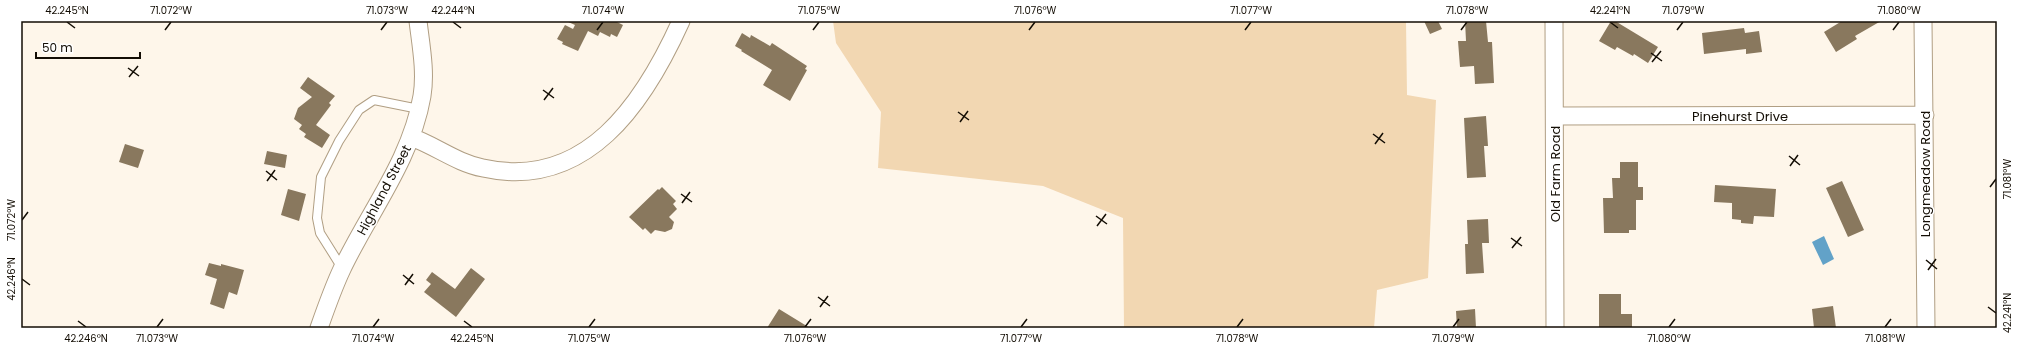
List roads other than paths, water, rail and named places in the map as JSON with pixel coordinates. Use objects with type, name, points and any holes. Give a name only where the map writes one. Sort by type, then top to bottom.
[{"type":"street","name":"Highland Street","points":[[319,328],[342,268],[402,158],[411,137],[419,109],[423,80],[418,21]]},
{"type":"street","points":[[411,137],[468,164],[494,170],[530,170],[556,165],[569,160],[588,150],[602,140],[625,114],[660,62],[681,21]]},
{"type":"street","name":"Old Farm Road","points":[[1554,21],[1555,328]]},
{"type":"street","name":"Longmeadow Road","points":[[1923,21],[1926,328]]},
{"type":"street","name":"Pinehurst Drive","points":[[1555,116],[1925,115]]},
{"type":"lane","points":[[342,268],[320,233],[317,218],[320,177],[339,141],[359,110],[374,100],[419,109]]},
{"type":"water","points":[[1824,236],[1834,259],[1823,265],[1812,242]]}]
